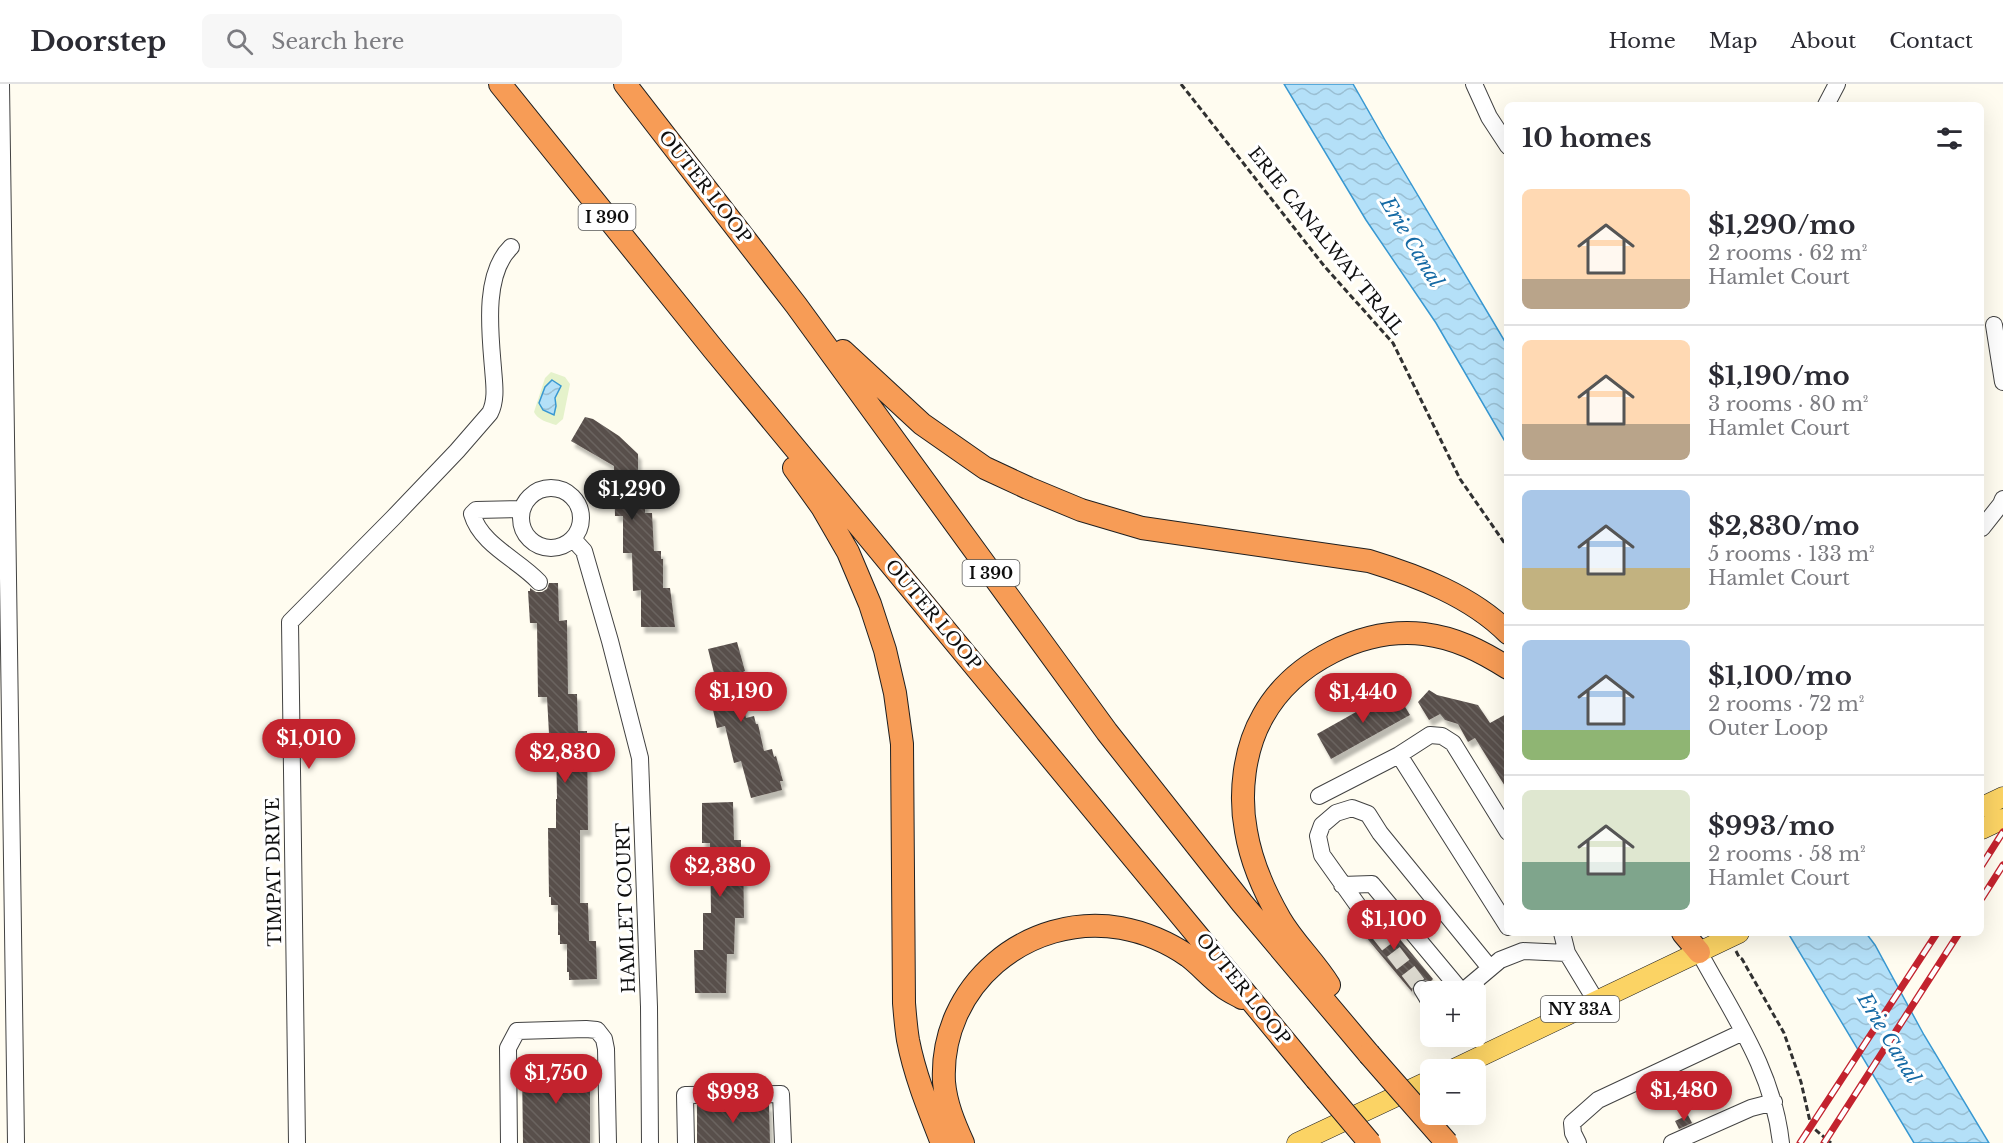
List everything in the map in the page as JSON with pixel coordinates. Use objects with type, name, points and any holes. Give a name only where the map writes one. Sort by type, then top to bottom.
[{"type":"highway","name":"OUTER LOOP","points":[[500,84],[714,350],[1370,1143]]},
{"type":"highway","name":"OUTER LOOP","points":[[625,84],[796,305],[1107,732],[1242,903],[1447,1143]]},
{"type":"highway","points":[[796,305],[869,377],[922,424],[985,468],[1028,488],[1081,510],[1142,528],[1369,561],[1406,572],[1438,587],[1496,621],[1504,629]]},
{"type":"highway","points":[[714,350],[822,507],[848,552],[870,603],[885,650],[895,693],[902,744],[904,869],[902,962],[908,1040],[927,1104],[942,1143]]},
{"type":"highway","points":[[1369,1054],[1324,978],[1281,920],[1253,859],[1245,830],[1244,796],[1245,770],[1252,741],[1263,716],[1298,674],[1336,651],[1374,636],[1424,634],[1477,649],[1504,666]]},
{"type":"highway","points":[[963,1143],[949,1110],[944,1084],[947,1042],[957,1014],[972,986],[990,966],[1016,948],[1044,934],[1065,928],[1094,926],[1120,928],[1146,934],[1187,956],[1223,987],[1259,1008]]},
{"type":"main road","points":[[1984,806],[2003,797]]},
{"type":"main road","points":[[1984,828],[2003,819]]},
{"type":"main road","name":"NY 33A","points":[[1475,1059],[1596,1001],[1695,942],[1728,936]]},
{"type":"main road","points":[[1297,1143],[1420,1085]]},
{"type":"street","points":[[1,84],[16,1143]]},
{"type":"street","points":[[1474,84],[1489,117],[1504,140]]},
{"type":"street","points":[[1828,102],[1837,84]]},
{"type":"street","name":"TIMPAT DRIVE","points":[[297,1143],[290,622],[457,452],[492,408],[495,392],[490,326],[494,279],[498,268],[512,247]]},
{"type":"street","points":[[1994,325],[2003,382]]},
{"type":"street","points":[[553,487],[563,490],[578,503],[581,512],[579,531],[565,545],[545,548],[528,537],[521,519],[522,508],[534,493],[543,488],[553,487]]},
{"type":"street","points":[[1984,525],[2003,499]]},
{"type":"street","points":[[522,508],[476,510],[472,514],[475,523],[490,541],[539,582]]},
{"type":"street","name":"HAMLET COURT","points":[[573,539],[584,551],[640,758],[649,1007],[650,1143]]},
{"type":"street","points":[[1319,796],[1399,755],[1430,735],[1442,736],[1454,743],[1504,825]]},
{"type":"street","points":[[1399,755],[1504,921]]},
{"type":"street","points":[[1364,914],[1322,855],[1318,836],[1322,825],[1336,813],[1352,808],[1368,814],[1380,833],[1490,969]]},
{"type":"street","points":[[1342,885],[1372,884],[1453,981]]},
{"type":"street","points":[[1513,936],[1523,951]]},
{"type":"street","points":[[1563,936],[1566,953],[1596,1001]]},
{"type":"street","points":[[1695,942],[1763,1069],[1774,1102],[1781,1143]]},
{"type":"street","points":[[1475,981],[1500,960],[1523,951],[1566,953]]},
{"type":"street","points":[[509,1143],[508,1048],[517,1031],[586,1029],[597,1030],[604,1039],[606,1049],[608,1143]]},
{"type":"street","points":[[1578,1143],[1573,1133],[1572,1123],[1598,1100],[1743,1032]]},
{"type":"street","points":[[686,1143],[685,1095],[781,1094],[783,1143]]},
{"type":"street","points":[[1672,1143],[1751,1108],[1774,1102]]},
{"type":"path","name":"ERIE CANALWAY TRAIL","points":[[1181,84],[1325,267],[1393,343],[1460,479],[1504,542]]},
{"type":"path","points":[[1734,936],[1739,957],[1784,1033],[1801,1082],[1811,1126],[1831,1143]]},
{"type":"green space","points":[[551,372],[565,377],[570,384],[563,419],[556,425],[540,419],[534,412],[545,378]]},
{"type":"water","name":"Erie Canal","points":[[1284,84],[1353,84],[1504,340],[1504,440],[1436,323],[1366,220]]},
{"type":"water","points":[[552,380],[561,386],[555,398],[554,415],[543,410],[539,403],[545,387]]},
{"type":"water","name":"Erie Canal","points":[[1790,936],[1868,936],[1989,1143],[1914,1143]]},
{"type":"building","points":[[585,417],[593,419],[619,436],[638,454],[638,476],[643,476],[643,484],[645,484],[645,513],[652,513],[654,551],[661,551],[663,588],[670,588],[675,627],[641,627],[641,590],[633,591],[632,553],[623,553],[623,516],[615,516],[614,466],[571,441]]},
{"type":"building","points":[[549,583],[558,583],[559,621],[567,620],[568,694],[577,694],[578,731],[587,731],[588,830],[580,830],[580,903],[588,903],[589,941],[596,941],[597,979],[569,980],[567,944],[560,944],[560,935],[558,935],[558,905],[551,905],[551,897],[549,897],[548,828],[556,828],[556,734],[549,734],[547,697],[538,697],[537,623],[530,623],[528,591],[530,588],[536,592],[542,592],[547,589]]},
{"type":"building","points":[[737,642],[745,671],[743,672],[745,680],[738,681],[746,718],[754,716],[764,751],[772,749],[783,781],[780,781],[782,790],[751,798],[741,761],[734,763],[725,726],[717,728],[708,687],[717,685],[708,649]]},
{"type":"building","points":[[1395,690],[1410,715],[1331,759],[1317,734]]},
{"type":"building","points":[[1429,690],[1437,695],[1478,705],[1490,723],[1504,715],[1504,785],[1475,738],[1468,742],[1458,724],[1445,720],[1440,714],[1429,720],[1418,702]]},
{"type":"building","points":[[733,802],[734,840],[741,840],[741,848],[743,848],[744,918],[735,918],[734,954],[727,954],[726,993],[695,993],[694,950],[703,950],[703,913],[711,913],[710,843],[702,843],[702,803]]},
{"type":"building","points":[[1374,908],[1433,979],[1431,981],[1416,980],[1412,992],[1355,924],[1371,922],[1374,918]]},
{"type":"building","points":[[522,1067],[590,1067],[590,1143],[523,1143]]},
{"type":"building","points":[[697,1105],[769,1105],[770,1143],[697,1143]]},
{"type":"building","points":[[1688,1115],[1692,1123],[1679,1129],[1675,1121]]},
{"type":"tunnel","points":[[1364,914],[1420,986]]},
{"type":"railway","points":[[1984,862],[2003,832]]},
{"type":"railway","points":[[1984,895],[2003,865]]},
{"type":"railway","points":[[1800,1143],[1935,936]]},
{"type":"railway","points":[[1824,1143],[1957,936]]}]
